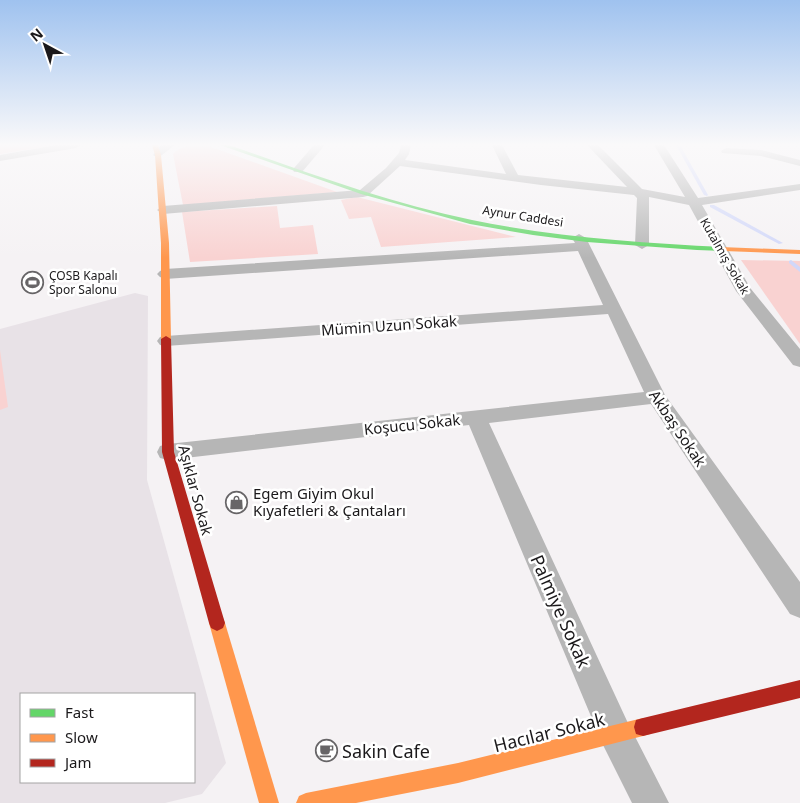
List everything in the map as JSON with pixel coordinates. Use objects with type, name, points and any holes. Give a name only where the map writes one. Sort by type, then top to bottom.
[{"type":"street","name":"Aşıklar Sokak","points":[[160,182],[165,274],[168,452],[269,803]]},
{"type":"street","name":"Aynur Caddesi","points":[[333,182],[363,193],[486,225],[581,242],[800,252]]},
{"type":"street","points":[[163,210],[363,193],[375,182]]},
{"type":"street","points":[[554,182],[640,192],[694,202],[800,187]]},
{"type":"street","points":[[630,182],[643,197],[642,245]]},
{"type":"street","name":"Kutalmış Sokak","points":[[682,182],[744,291],[800,361]]},
{"type":"street","points":[[165,274],[581,242]]},
{"type":"street","name":"Akbaş Sokak","points":[[581,242],[656,397],[800,604]]},
{"type":"street","name":"Mümin Uzun Sokak","points":[[166,342],[612,309]]},
{"type":"street","name":"Koşucu Sokak","points":[[168,452],[656,397]]},
{"type":"street","name":"Palmiye Sokak","points":[[475,416],[615,733],[651,803]]},
{"type":"street","name":"Hacılar Sokak","points":[[306,803],[458,773],[800,689]]},
{"type":"shaded area","points":[[179,182],[310,182],[337,192],[183,205]]},
{"type":"shaded area","points":[[357,197],[516,237],[381,247],[371,217],[349,219],[341,200]]},
{"type":"shaded area","points":[[277,206],[280,228],[313,225],[318,254],[190,262],[182,212]]},
{"type":"shaded area","points":[[741,260],[800,261],[800,344]]},
{"type":"shaded area","points":[[135,293],[148,296],[147,480],[226,763],[202,794],[165,803],[0,803],[0,329]]},
{"type":"shaded area","points":[[0,350],[8,407],[0,410]]},
{"type":"waterway","points":[[699,182],[706,195]]},
{"type":"waterway","points":[[712,206],[781,243]]},
{"type":"waterway","points":[[791,262],[800,270]]},
{"type":"traffic: fast","points":[[332,182],[434,213],[506,229],[587,240],[724,249]]},
{"type":"traffic: slow","points":[[160,182],[165,243],[166,339]]},
{"type":"traffic: slow","points":[[724,249],[800,252]]},
{"type":"traffic: slow","points":[[217,623],[269,803]]},
{"type":"traffic: slow","points":[[306,803],[458,773],[643,727]]},
{"type":"traffic: jam","points":[[166,339],[168,452],[217,623]]},
{"type":"traffic: jam","points":[[643,727],[800,689]]},
{"type":"place","name":"ÇOSB Kapalı Spor Salonu","points":[[33,282]]},
{"type":"place","name":"Egem Giyim Okul Kıyafetleri & Çantaları","points":[[237,502]]},
{"type":"place","name":"Sakin Cafe","points":[[326,751]]}]
